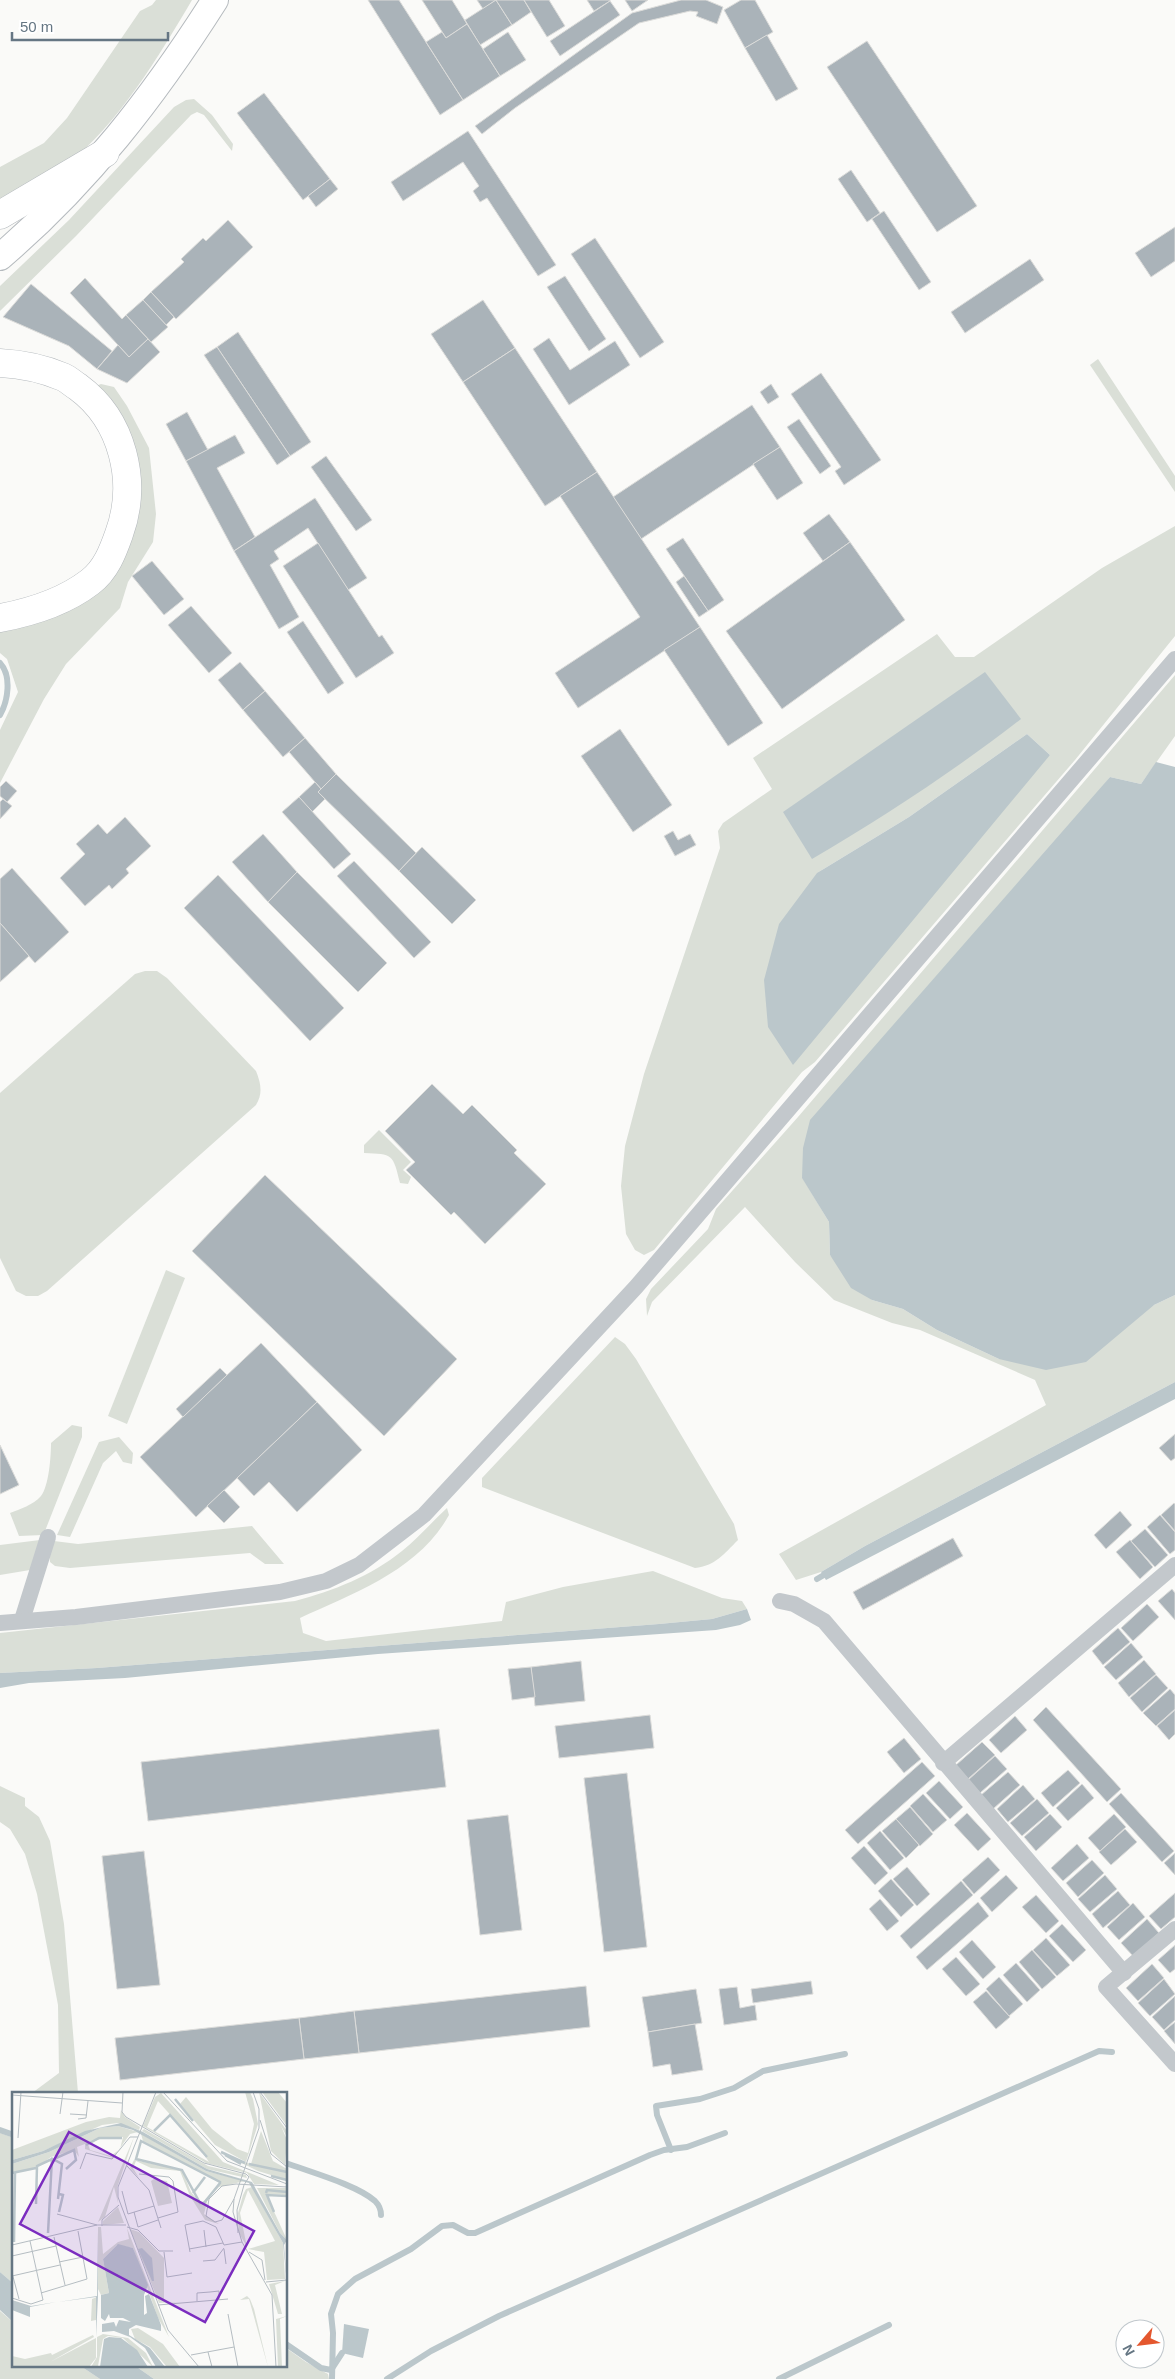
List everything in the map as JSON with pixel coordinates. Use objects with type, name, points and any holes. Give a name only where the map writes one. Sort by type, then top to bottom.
[{"type":"highway","points":[[0,215],[105,153]]},
{"type":"highway","points":[[0,363],[13,364],[64,377],[90,396],[107,416],[120,443],[126,469],[127,494],[123,524],[111,557],[91,581],[54,603],[22,614],[0,618]]},
{"type":"main road","points":[[0,257],[37,225],[105,153],[174,64],[214,0]]},
{"type":"street","points":[[0,1623],[76,1617],[280,1592],[326,1581],[359,1565],[424,1516],[636,1287],[1175,659]]},
{"type":"street","points":[[22,1620],[48,1537]]},
{"type":"street","points":[[943,1763],[1175,1566]]},
{"type":"street","points":[[780,1601],[794,1604],[824,1621],[943,1763],[1124,1973]]},
{"type":"street","points":[[1175,1929],[1106,1988],[1175,2064]]},
{"type":"shaded area","points":[[156,0],[192,0],[166,44],[120,110],[85,149],[59,171],[0,203],[0,167],[44,143],[67,118],[140,11],[152,5]]},
{"type":"shaded area","points":[[194,99],[212,115],[233,144],[232,151],[204,115],[197,112],[191,115],[76,236],[0,311],[0,286],[69,220],[174,107],[186,100]]},
{"type":"shaded area","points":[[1098,359],[1175,476],[1175,492],[1090,365]]},
{"type":"shaded area","points":[[101,384],[114,387],[127,406],[149,448],[156,514],[153,542],[128,582],[120,608],[66,664],[44,699],[0,783],[0,730],[18,692],[7,659],[0,653],[0,627],[56,613],[130,526],[93,387]]},
{"type":"shaded area","points":[[1175,526],[1175,636],[1075,760],[815,1062],[802,1072],[654,1250],[644,1255],[635,1250],[626,1234],[621,1186],[625,1146],[644,1074],[720,848],[718,831],[723,823],[772,789],[753,758],[937,634],[955,657],[974,657],[1102,568]],"holes":[[[1027,734],[1050,755],[817,873],[909,817]]]},
{"type":"shaded area","points":[[985,672],[1021,719],[919,792],[812,859],[783,812]]},
{"type":"shaded area","points":[[1175,675],[1175,736],[1141,784],[1110,777],[802,1177],[829,1222],[830,1255],[872,1300],[903,1309],[937,1330],[999,1359],[1154,1305],[1175,1295],[1175,1382],[865,1546],[821,1572],[796,1580],[779,1554],[1046,1405],[1035,1380],[920,1330],[892,1323],[834,1300],[795,1262],[745,1207],[652,1302],[647,1316],[646,1299],[651,1289],[708,1229],[716,1209],[798,1117]]},
{"type":"shaded area","points":[[1027,734],[1050,755],[793,1065],[768,1027],[764,980],[779,924],[817,873],[909,817]]},
{"type":"shaded area","points":[[1156,762],[1175,767],[1175,1295],[1154,1305],[1086,1362],[1046,1370],[999,1359],[937,1330],[903,1309],[872,1300],[851,1288],[830,1255],[829,1222],[802,1178],[803,1148],[810,1120],[1110,777],[1141,784]]},
{"type":"shaded area","points":[[145,971],[157,971],[167,978],[256,1071],[259,1080],[260,1096],[256,1105],[47,1291],[38,1296],[26,1296],[16,1291],[0,1258],[0,1093],[135,974]]},
{"type":"shaded area","points":[[379,1130],[411,1162],[403,1170],[411,1177],[408,1184],[400,1183],[396,1166],[386,1155],[364,1153],[364,1145]]},
{"type":"shaded area","points":[[166,1270],[185,1278],[127,1424],[108,1416]]},
{"type":"shaded area","points":[[615,1337],[625,1344],[636,1359],[734,1524],[738,1540],[719,1558],[708,1565],[695,1568],[482,1487],[482,1478]]},
{"type":"shaded area","points":[[1175,1382],[1175,1399],[826,1580],[821,1572],[865,1546]]},
{"type":"shaded area","points":[[72,1425],[82,1427],[82,1437],[45,1531],[43,1535],[19,1536],[10,1513],[30,1504],[41,1496],[48,1478],[51,1443]]},
{"type":"shaded area","points":[[119,1437],[133,1453],[132,1464],[123,1462],[116,1451],[103,1463],[70,1537],[57,1535],[99,1442]]},
{"type":"shaded area","points":[[447,1508],[449,1515],[421,1551],[383,1578],[300,1618],[303,1633],[326,1641],[502,1621],[506,1602],[563,1587],[653,1571],[722,1598],[742,1601],[747,1609],[712,1619],[659,1624],[97,1668],[0,1673],[0,1633],[295,1601],[351,1582],[378,1568],[408,1546]]},
{"type":"shaded area","points":[[252,1526],[284,1564],[265,1564],[250,1553],[70,1568],[55,1566],[50,1562],[49,1551],[54,1541],[78,1544]]},
{"type":"shaded area","points":[[40,1540],[30,1570],[0,1575],[0,1545]]},
{"type":"shaded area","points":[[747,1609],[751,1620],[740,1625],[716,1630],[378,1654],[125,1678],[29,1683],[0,1688],[0,1673],[97,1668],[659,1624],[712,1619]]},
{"type":"shaded area","points":[[0,1786],[25,1798],[25,1806],[39,1817],[50,1841],[64,1924],[78,2092],[33,2092],[59,2073],[58,2005],[37,1894],[25,1854],[10,1829],[0,1822]]},
{"type":"shaded area","points":[[0,2133],[12,2137],[12,2282],[0,2272]]},
{"type":"shaded area","points":[[0,2272],[12,2282],[12,2321],[0,2310]]},
{"type":"shaded area","points":[[0,2311],[12,2321],[12,2366],[80,2366],[100,2379],[0,2379]]},
{"type":"shaded area","points":[[344,2324],[369,2329],[363,2358],[342,2353]]},
{"type":"shaded area","points":[[288,2349],[328,2374],[329,2379],[154,2379],[135,2366],[288,2366]]},
{"type":"shaded area","points":[[80,2366],[135,2366],[154,2379],[100,2379]]},
{"type":"building","points":[[368,0],[399,0],[463,100],[440,115]]},
{"type":"building","points":[[422,0],[452,0],[467,24],[446,38]]},
{"type":"building","points":[[477,0],[496,0],[483,9]]},
{"type":"building","points":[[496,0],[512,25],[480,45],[465,20]]},
{"type":"building","points":[[496,0],[524,0],[531,12],[512,25]]},
{"type":"building","points":[[524,0],[549,0],[565,26],[547,37]]},
{"type":"building","points":[[587,0],[610,0],[610,1],[594,11]]},
{"type":"building","points":[[625,0],[648,0],[632,11]]},
{"type":"building","points":[[681,0],[706,0],[723,7],[717,24],[696,16],[698,12],[690,11],[639,23],[515,108],[482,134],[475,126],[632,13]]},
{"type":"building","points":[[741,0],[755,0],[773,32],[745,48],[724,10]]},
{"type":"building","points":[[610,1],[620,15],[560,56],[550,41]]},
{"type":"building","points":[[467,24],[500,76],[463,100],[426,42],[442,32],[446,38]]},
{"type":"building","points":[[508,32],[526,60],[500,76],[483,49]]},
{"type":"building","points":[[767,35],[798,89],[776,101],[745,48]]},
{"type":"building","points":[[867,41],[977,206],[937,232],[827,67]]},
{"type":"building","points":[[264,93],[330,179],[303,200],[237,113]]},
{"type":"building","points":[[468,131],[556,265],[538,276],[487,198],[480,202],[473,191],[479,186],[463,162],[403,201],[391,182]]},
{"type":"building","points":[[851,170],[880,213],[867,222],[838,179]]},
{"type":"building","points":[[330,179],[338,189],[316,207],[308,196]]},
{"type":"building","points":[[884,211],[931,282],[919,290],[872,219]]},
{"type":"building","points":[[228,220],[253,247],[176,319],[151,292],[184,262],[181,259],[203,238],[206,241]]},
{"type":"building","points":[[1175,227],[1175,261],[1151,277],[1135,253]]},
{"type":"building","points":[[595,238],[664,342],[640,358],[571,254]]},
{"type":"building","points":[[1030,259],[1044,280],[965,333],[951,312]]},
{"type":"building","points":[[565,276],[606,339],[589,351],[547,287]]},
{"type":"building","points":[[85,278],[122,319],[126,315],[148,339],[129,357],[70,293]]},
{"type":"building","points":[[31,284],[112,351],[97,369],[69,346],[3,317]]},
{"type":"building","points":[[151,292],[174,317],[166,325],[143,300]]},
{"type":"building","points":[[143,300],[168,327],[151,342],[126,315]]},
{"type":"building","points":[[483,300],[515,348],[463,382],[431,334]]},
{"type":"building","points":[[238,332],[311,442],[290,456],[217,347]]},
{"type":"building","points":[[549,338],[570,370],[615,341],[630,365],[569,405],[533,349]]},
{"type":"building","points":[[148,339],[160,352],[127,383],[97,369],[118,345],[129,357]]},
{"type":"building","points":[[217,347],[290,456],[277,465],[204,355]]},
{"type":"building","points":[[515,348],[597,472],[545,506],[463,382]]},
{"type":"building","points":[[821,373],[881,460],[844,485],[835,471],[841,467],[791,394]]},
{"type":"building","points":[[771,384],[779,397],[768,404],[760,392]]},
{"type":"building","points":[[752,405],[780,447],[641,539],[613,497]]},
{"type":"building","points":[[187,412],[208,450],[186,461],[166,424]]},
{"type":"building","points":[[799,419],[831,466],[820,474],[787,427]]},
{"type":"building","points":[[235,435],[245,453],[217,468],[255,537],[234,551],[186,461]]},
{"type":"building","points":[[780,447],[803,483],[777,500],[753,464]]},
{"type":"building","points":[[326,456],[372,520],[356,531],[311,467]]},
{"type":"building","points":[[597,472],[700,627],[578,708],[555,673],[640,617],[560,496]]},
{"type":"building","points":[[315,498],[367,578],[348,590],[308,528],[274,551],[279,559],[270,565],[299,617],[279,629],[234,551]]},
{"type":"building","points":[[829,514],[850,542],[823,561],[803,533]]},
{"type":"building","points":[[683,538],[724,600],[708,611],[666,549]]},
{"type":"building","points":[[850,542],[905,620],[782,709],[726,631]]},
{"type":"building","points":[[318,543],[379,637],[382,635],[394,653],[356,678],[283,566]]},
{"type":"building","points":[[152,561],[184,599],[164,615],[132,576]]},
{"type":"building","points":[[684,576],[708,611],[699,617],[676,582]]},
{"type":"building","points":[[191,606],[232,653],[209,673],[168,625]]},
{"type":"building","points":[[303,621],[344,683],[328,694],[287,632]]},
{"type":"building","points":[[700,627],[763,723],[728,746],[664,650]]},
{"type":"building","points":[[240,662],[265,691],[243,710],[218,680]]},
{"type":"building","points":[[265,691],[305,738],[283,757],[243,710]]},
{"type":"building","points":[[620,729],[672,805],[633,832],[581,756]]},
{"type":"building","points":[[305,738],[336,774],[321,789],[289,752]]},
{"type":"building","points":[[336,774],[416,853],[399,871],[318,792]]},
{"type":"building","points":[[6,781],[17,791],[7,802],[0,796],[0,787]]},
{"type":"building","points":[[315,782],[321,789],[318,792],[325,799],[312,812],[299,797]]},
{"type":"building","points":[[299,797],[351,854],[334,869],[282,812]]},
{"type":"building","points":[[3,799],[12,806],[0,819],[0,802]]},
{"type":"building","points":[[125,817],[151,846],[126,869],[129,873],[112,889],[109,885],[85,906],[60,878],[85,854],[76,844],[98,824],[107,834]]},
{"type":"building","points":[[673,831],[678,840],[690,834],[696,845],[675,856],[664,836]]},
{"type":"building","points":[[263,834],[297,872],[268,902],[232,862]]},
{"type":"building","points":[[422,847],[476,900],[452,924],[399,871]]},
{"type":"building","points":[[354,861],[431,942],[414,958],[337,876]]},
{"type":"building","points":[[12,868],[69,932],[35,963],[0,923],[0,879]]},
{"type":"building","points":[[297,872],[387,963],[358,992],[268,902]]},
{"type":"building","points":[[218,875],[344,1008],[310,1041],[184,908]]},
{"type":"building","points":[[0,923],[29,956],[0,982]]},
{"type":"building","points":[[432,1084],[463,1114],[472,1105],[517,1150],[514,1153],[546,1184],[485,1244],[454,1212],[451,1215],[406,1170],[415,1162],[385,1131]]},
{"type":"building","points":[[265,1175],[457,1359],[384,1436],[192,1251]]},
{"type":"building","points":[[261,1343],[317,1402],[196,1517],[140,1457]]},
{"type":"building","points":[[220,1368],[227,1375],[183,1417],[176,1409]]},
{"type":"building","points":[[317,1402],[362,1450],[297,1512],[269,1482],[254,1496],[237,1478]]},
{"type":"building","points":[[1175,1434],[1175,1458],[1171,1461],[1159,1448]]},
{"type":"building","points":[[0,1445],[19,1485],[0,1494]]},
{"type":"building","points":[[224,1490],[240,1507],[224,1523],[207,1506]]},
{"type":"building","points":[[1175,1504],[1175,1531],[1161,1515]]},
{"type":"building","points":[[1120,1511],[1132,1525],[1106,1549],[1094,1535]]},
{"type":"building","points":[[1160,1515],[1175,1532],[1175,1550],[1170,1554],[1147,1527]]},
{"type":"building","points":[[1145,1529],[1168,1555],[1155,1567],[1131,1541]]},
{"type":"building","points":[[953,1538],[963,1556],[863,1610],[853,1592]]},
{"type":"building","points":[[1130,1540],[1153,1567],[1140,1579],[1116,1552]]},
{"type":"building","points":[[1172,1589],[1175,1593],[1175,1620],[1158,1601]]},
{"type":"building","points":[[1147,1604],[1159,1617],[1133,1641],[1121,1628]]},
{"type":"building","points":[[1118,1628],[1130,1642],[1103,1665],[1092,1651]]},
{"type":"building","points":[[1131,1643],[1143,1657],[1116,1680],[1104,1667]]},
{"type":"building","points":[[1144,1660],[1156,1674],[1129,1697],[1118,1683]]},
{"type":"building","points":[[581,1661],[585,1701],[535,1706],[531,1667]]},
{"type":"building","points":[[531,1667],[535,1697],[512,1700],[508,1669]]},
{"type":"building","points":[[1156,1675],[1168,1688],[1142,1712],[1130,1698]]},
{"type":"building","points":[[1170,1689],[1175,1695],[1175,1709],[1156,1726],[1143,1713]]},
{"type":"building","points":[[1046,1707],[1121,1789],[1107,1802],[1033,1720]]},
{"type":"building","points":[[1175,1710],[1175,1734],[1169,1740],[1157,1726]]},
{"type":"building","points":[[650,1715],[654,1748],[559,1758],[555,1726]]},
{"type":"building","points":[[1015,1716],[1027,1730],[1001,1753],[989,1740]]},
{"type":"building","points":[[439,1729],[446,1787],[148,1821],[141,1762]]},
{"type":"building","points":[[904,1738],[921,1759],[904,1773],[887,1752]]},
{"type":"building","points":[[982,1742],[995,1755],[968,1779],[956,1765]]},
{"type":"building","points":[[995,1756],[1007,1769],[980,1793],[968,1780]]},
{"type":"building","points":[[922,1762],[935,1776],[858,1844],[845,1830]]},
{"type":"building","points":[[1068,1770],[1080,1783],[1053,1807],[1041,1793]]},
{"type":"building","points":[[1008,1772],[1020,1785],[993,1809],[981,1795]]},
{"type":"building","points":[[627,1773],[647,1947],[604,1952],[584,1778]]},
{"type":"building","points":[[939,1781],[963,1807],[950,1819],[926,1793]]},
{"type":"building","points":[[1082,1784],[1094,1798],[1068,1821],[1056,1808]]},
{"type":"building","points":[[1023,1785],[1035,1799],[1008,1822],[997,1809]]},
{"type":"building","points":[[1121,1793],[1174,1851],[1162,1862],[1109,1804]]},
{"type":"building","points":[[923,1794],[947,1820],[933,1832],[910,1806]]},
{"type":"building","points":[[1037,1799],[1049,1813],[1022,1836],[1010,1823]]},
{"type":"building","points":[[910,1807],[933,1834],[920,1846],[896,1819]]},
{"type":"building","points":[[967,1813],[991,1839],[978,1851],[954,1825]]},
{"type":"building","points":[[1050,1814],[1062,1827],[1036,1851],[1024,1837]]},
{"type":"building","points":[[1114,1814],[1126,1827],[1100,1851],[1088,1838]]},
{"type":"building","points":[[508,1815],[522,1930],[480,1935],[467,1820]]},
{"type":"building","points":[[896,1819],[919,1845],[906,1858],[882,1831]]},
{"type":"building","points":[[1125,1829],[1137,1842],[1111,1865],[1099,1852]]},
{"type":"building","points":[[880,1831],[904,1858],[890,1870],[867,1843]]},
{"type":"building","points":[[1077,1844],[1089,1858],[1063,1881],[1051,1868]]},
{"type":"building","points":[[864,1846],[888,1873],[875,1885],[851,1858]]},
{"type":"building","points":[[144,1851],[160,1985],[117,1989],[102,1856]]},
{"type":"building","points":[[1175,1853],[1175,1875],[1164,1863]]},
{"type":"building","points":[[988,1857],[1000,1870],[974,1894],[962,1880]]},
{"type":"building","points":[[1092,1860],[1104,1873],[1078,1897],[1066,1883]]},
{"type":"building","points":[[907,1867],[930,1894],[917,1906],[893,1879]]},
{"type":"building","points":[[1006,1875],[1018,1888],[992,1912],[980,1898]]},
{"type":"building","points":[[1105,1875],[1117,1889],[1090,1912],[1078,1899]]},
{"type":"building","points":[[891,1879],[914,1905],[901,1917],[878,1891]]},
{"type":"building","points":[[961,1881],[973,1895],[911,1949],[900,1936]]},
{"type":"building","points":[[1118,1891],[1130,1905],[1103,1928],[1092,1914]]},
{"type":"building","points":[[1175,1893],[1175,1917],[1161,1929],[1149,1916]]},
{"type":"building","points":[[1036,1895],[1059,1921],[1046,1933],[1022,1907]]},
{"type":"building","points":[[880,1899],[899,1921],[887,1931],[869,1909]]},
{"type":"building","points":[[978,1902],[989,1916],[927,1970],[916,1957]]},
{"type":"building","points":[[1133,1903],[1145,1917],[1119,1940],[1107,1927]]},
{"type":"building","points":[[1147,1919],[1159,1933],[1133,1956],[1121,1943]]},
{"type":"building","points":[[1062,1924],[1086,1950],[1073,1962],[1049,1936]]},
{"type":"building","points":[[1046,1938],[1070,1965],[1057,1976],[1033,1950]]},
{"type":"building","points":[[972,1940],[996,1967],[983,1979],[959,1952]]},
{"type":"building","points":[[1175,1945],[1175,1969],[1170,1973],[1158,1960]]},
{"type":"building","points":[[1032,1950],[1056,1977],[1042,1989],[1019,1962]]},
{"type":"building","points":[[956,1957],[980,1984],[966,1996],[942,1969]]},
{"type":"building","points":[[1016,1963],[1040,1990],[1027,2002],[1003,1975]]},
{"type":"building","points":[[1152,1964],[1164,1978],[1138,2001],[1126,1988]]},
{"type":"building","points":[[999,1977],[1023,2004],[1009,2016],[986,1989]]},
{"type":"building","points":[[1164,1979],[1175,1994],[1150,2016],[1138,2003]]},
{"type":"building","points":[[811,1981],[813,1994],[753,2003],[751,1989]]},
{"type":"building","points":[[586,1986],[590,2027],[359,2053],[354,2011]]},
{"type":"building","points":[[737,1987],[740,2008],[755,2005],[757,2020],[724,2025],[719,1989]]},
{"type":"building","points":[[696,1989],[702,2023],[648,2032],[642,1997]]},
{"type":"building","points":[[986,1991],[1010,2017],[996,2029],[973,2002]]},
{"type":"building","points":[[1175,1996],[1175,2020],[1164,2030],[1152,2017]]},
{"type":"building","points":[[354,2011],[359,2053],[304,2059],[299,2018]]},
{"type":"building","points":[[299,2018],[304,2059],[120,2080],[115,2038]]},
{"type":"building","points":[[1175,2022],[1175,2044],[1164,2031]]},
{"type":"building","points":[[695,2024],[703,2070],[672,2075],[670,2064],[653,2067],[648,2032]]},
{"type":"waterway","points":[[0,663],[4,668],[8,689],[0,715]]},
{"type":"waterway","points":[[817,1579],[829,1572]]},
{"type":"waterway","points":[[387,2379],[431,2351],[499,2316],[1099,2051],[1112,2052]]},
{"type":"waterway","points":[[671,2150],[657,2115],[656,2106],[700,2099],[734,2088],[763,2071],[845,2054]]},
{"type":"waterway","points":[[0,2130],[12,2134]]},
{"type":"waterway","points":[[332,2379],[333,2333],[331,2314],[338,2294],[355,2279],[411,2249],[442,2226],[453,2225],[468,2233],[475,2233],[650,2155],[664,2150],[687,2147],[725,2133]]},
{"type":"waterway","points":[[288,2164],[333,2179],[367,2195],[378,2204],[381,2215]]},
{"type":"waterway","points":[[779,2379],[889,2325]]},
{"type":"waterway","points":[[288,2345],[321,2368],[331,2370],[342,2353]]}]
